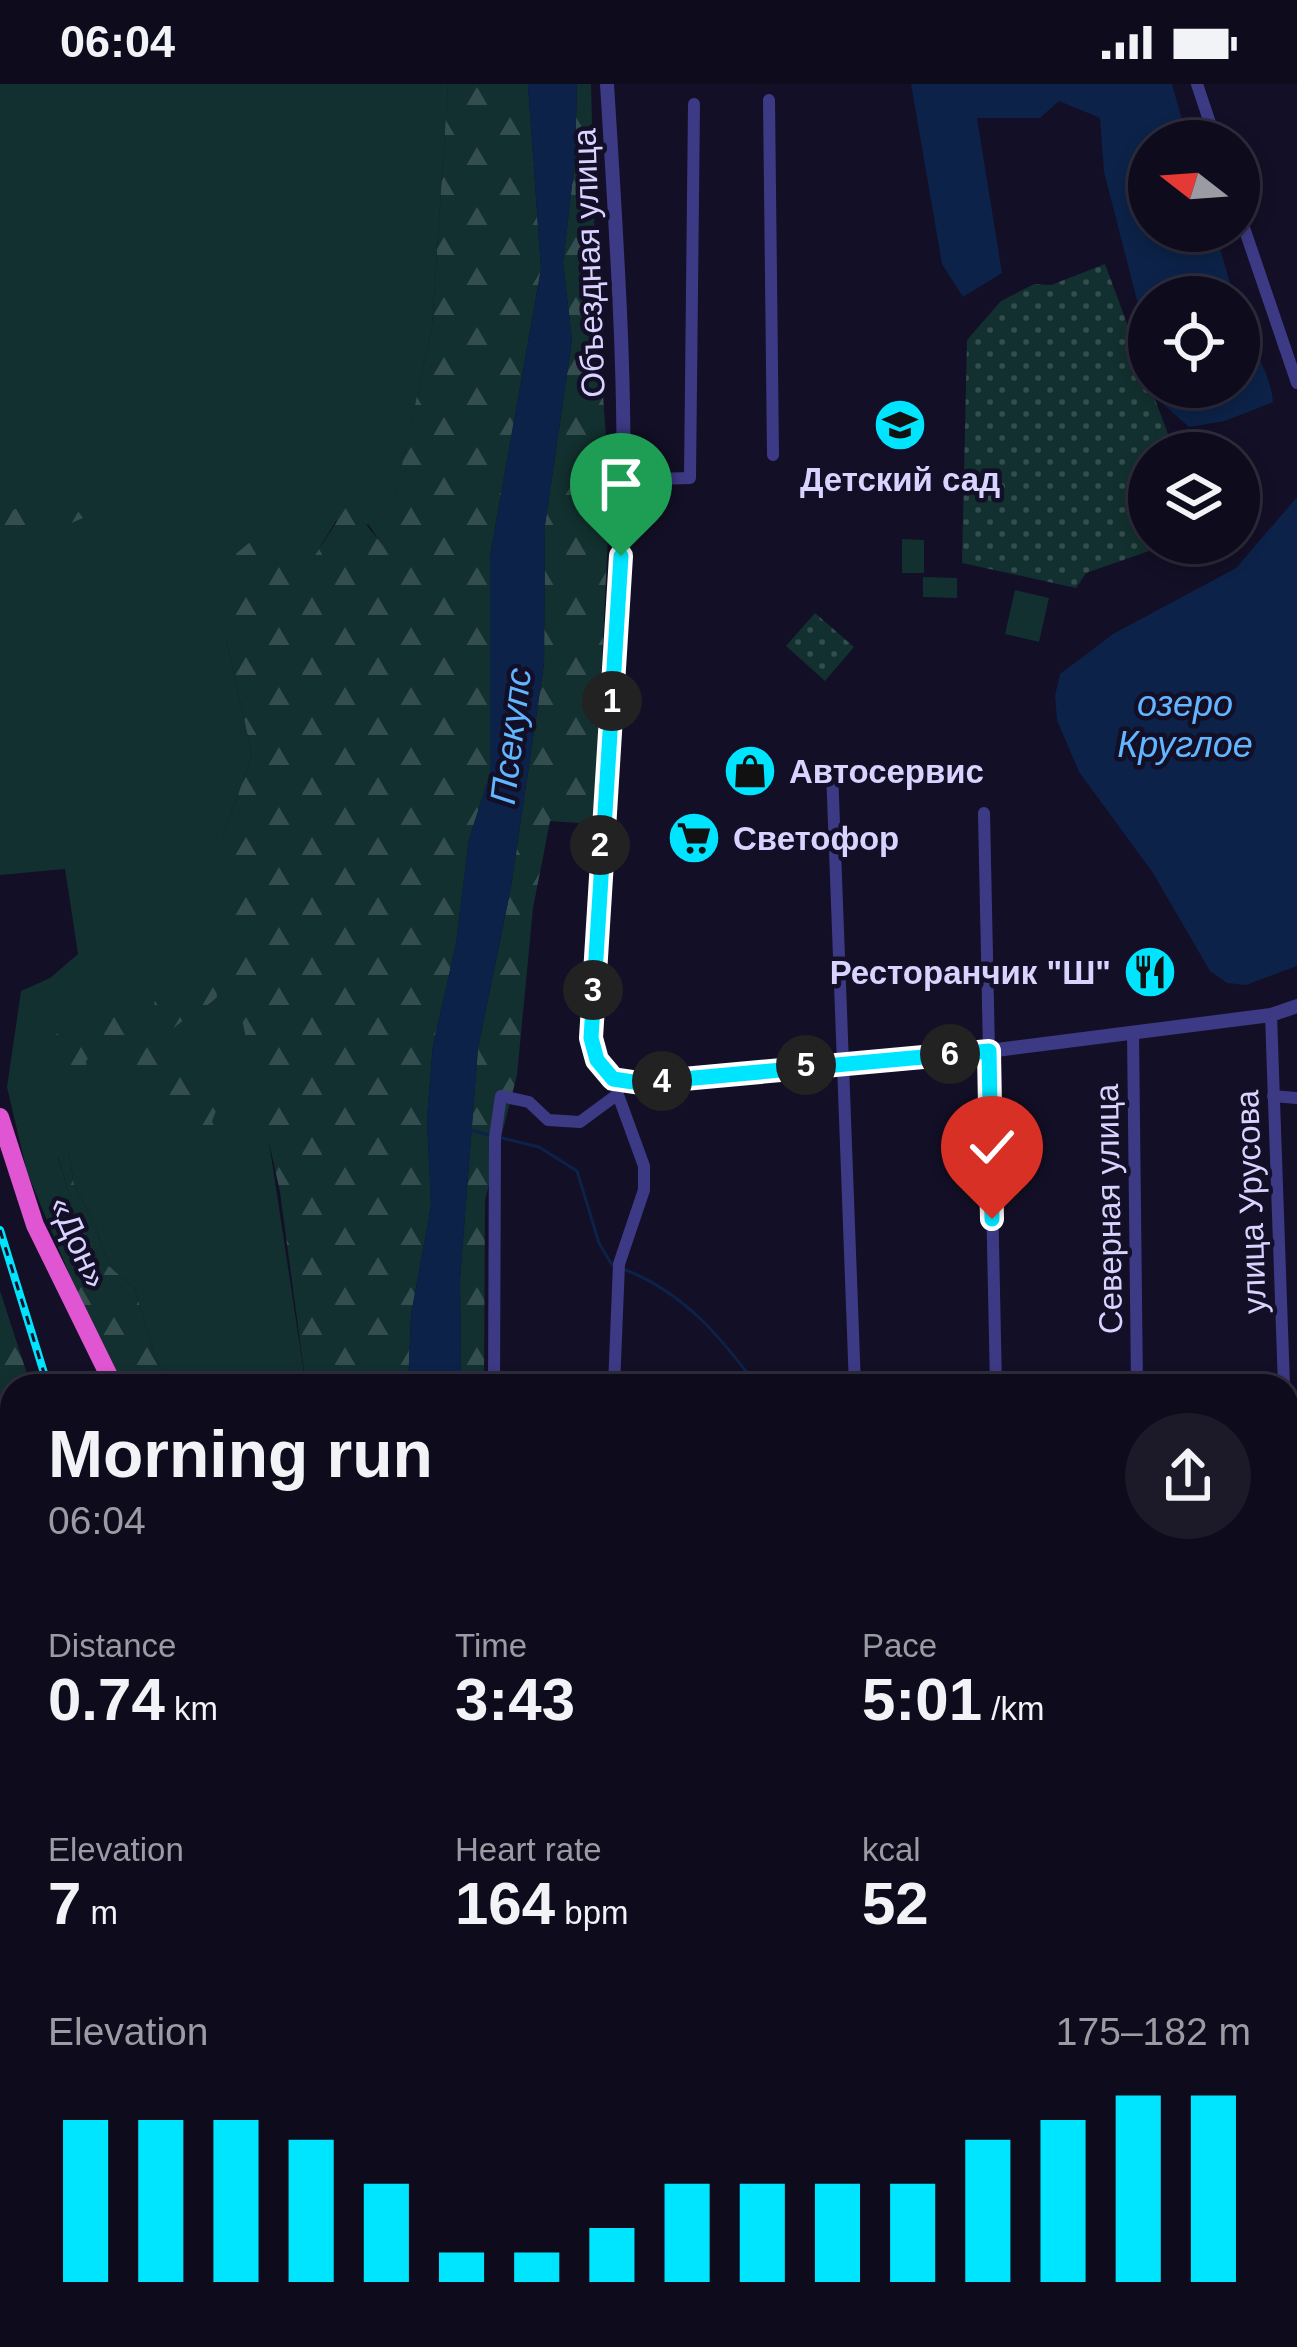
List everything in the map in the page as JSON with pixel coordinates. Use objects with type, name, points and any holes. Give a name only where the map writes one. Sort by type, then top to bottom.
[{"type":"highway","name":"«Дон»","points":[[0,1117],[35,1225],[108,1374]]},
{"type":"street","name":"Объездная улица","points":[[607,84],[620,293],[621,571],[599,849],[591,1038],[597,1060],[616,1087]]},
{"type":"street","points":[[1198,84],[1209,120]]},
{"type":"street","points":[[769,100],[773,455]]},
{"type":"street","points":[[621,481],[690,478],[694,104]]},
{"type":"street","points":[[1252,252],[1297,383]]},
{"type":"street","points":[[832,770],[855,1374]]},
{"type":"street","points":[[984,813],[996,1374]]},
{"type":"street","points":[[494,1374],[495,1137],[500,1096],[529,1102],[548,1120],[580,1122],[616,1087],[640,1083],[989,1051],[1270,1015],[1297,1006]]},
{"type":"street","name":"улица Урусова","points":[[1270,1015],[1290,1371]]},
{"type":"street","name":"Северная улица","points":[[1133,1032],[1137,1374]]},
{"type":"street","points":[[615,1374],[620,1264],[644,1190],[644,1166],[616,1087]]},
{"type":"street","points":[[1273,1096],[1297,1098]]},
{"type":"green space","points":[[0,84],[448,84],[432,327],[384,549],[369,525],[336,521],[306,570],[273,562],[226,638],[252,755],[223,837],[304,1374],[164,1374],[135,1289],[109,1266],[74,1185],[69,1154],[57,1153],[90,1264],[72,1281],[27,1172],[7,1087],[21,991],[50,978],[78,954],[65,869],[0,875]]},
{"type":"green space","points":[[448,84],[528,84],[541,269],[490,556],[490,774],[469,839],[456,944],[433,1045],[427,1118],[431,1206],[411,1315],[409,1374],[304,1374],[280,1192],[226,947],[223,837],[252,755],[226,638],[232,557],[266,529],[274,562],[306,569],[349,503],[384,547],[432,327]]},
{"type":"green space","points":[[577,84],[591,84],[596,294],[610,495],[594,824],[550,821],[533,908],[517,1075],[485,1200],[484,1374],[461,1374],[460,1279],[478,1048],[511,887],[544,664],[545,525],[572,340],[563,263],[575,159]]},
{"type":"green space","points":[[1105,264],[1128,326],[1128,408],[1158,408],[1167,432],[1128,432],[1128,558],[1086,573],[1076,588],[962,563],[967,340],[1001,301],[1034,284],[1051,285]]},
{"type":"green space","points":[[67,496],[83,518],[27,542],[13,529],[0,537],[0,513]]},
{"type":"green space","points":[[902,539],[924,540],[924,573],[902,573]]},
{"type":"green space","points":[[923,577],[957,578],[957,598],[923,597]]},
{"type":"green space","points":[[1015,590],[1049,598],[1039,642],[1005,634]]},
{"type":"green space","points":[[815,613],[854,647],[825,681],[786,646]]},
{"type":"green space","points":[[199,977],[215,977],[217,997],[166,1037],[222,1096],[212,1121],[222,1146],[208,1164],[181,1135],[153,1066],[123,1079],[103,1054],[86,1060],[89,1089],[64,1073],[47,1047],[63,1026],[74,1049],[94,1042],[93,1021],[108,995],[123,1005],[145,1038],[161,982],[184,990],[199,984]]},
{"type":"green space","points":[[57,1152],[69,1154],[74,1185],[109,1266],[135,1289],[164,1374],[118,1374],[72,1281],[89,1264]]},
{"type":"green space","points":[[0,1291],[27,1374],[0,1374]]},
{"type":"water","name":"Псекупс","points":[[528,84],[577,84],[575,159],[563,263],[572,340],[545,525],[544,663],[511,887],[478,1048],[460,1279],[461,1374],[409,1374],[411,1315],[431,1206],[427,1118],[433,1045],[456,944],[469,839],[490,774],[490,556],[541,269]]},
{"type":"water","points":[[911,84],[1172,84],[1182,120],[1128,120],[1128,252],[1221,252],[1228,276],[1131,276],[1104,172],[1100,118],[1059,101],[1040,118],[977,118],[1002,273],[963,297],[942,264]]},
{"type":"water","points":[[1260,361],[1268,378],[1273,402],[1260,407]]},
{"type":"water","points":[[1167,408],[1258,408],[1225,421],[1189,427]]},
{"type":"water","name":"озеро Круглое","points":[[1297,497],[1297,966],[1246,985],[1227,983],[1210,971],[1153,873],[1079,772],[1057,720],[1055,696],[1060,674],[1113,634],[1239,564],[1260,564],[1260,540]]},
{"type":"waterway","points":[[467,1129],[493,1136]]},
{"type":"waterway","points":[[502,1138],[539,1147],[577,1171],[599,1243],[612,1265]]},
{"type":"waterway","points":[[626,1270],[666,1291],[700,1318],[748,1374]]},
{"type":"railway","points":[[0,1230],[44,1374]]},
{"type":"place","name":"Детский сад","points":[[900,425]]},
{"type":"place","name":"Автосервис","points":[[750,771]]},
{"type":"place","name":"Светофор","points":[[694,838]]},
{"type":"place","name":"Ресторанчик \"Ш\"","points":[[1150,972]]},
{"type":"route","points":[[621,556],[599,849],[591,1038],[597,1060],[613,1079],[640,1083],[989,1051],[992,1219]]}]
